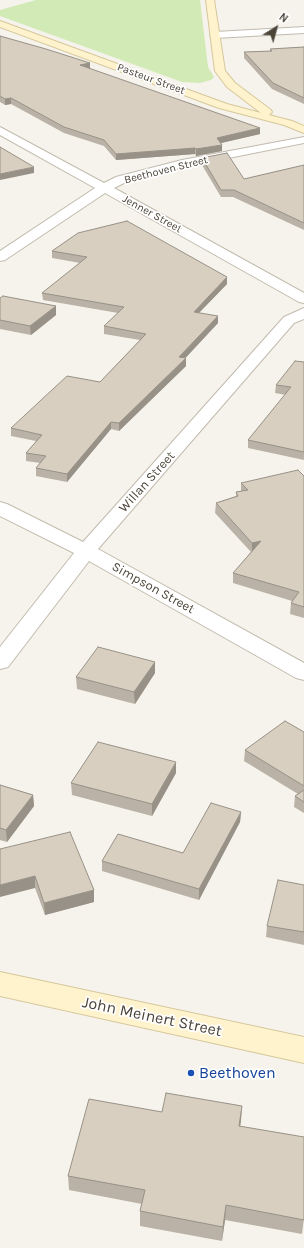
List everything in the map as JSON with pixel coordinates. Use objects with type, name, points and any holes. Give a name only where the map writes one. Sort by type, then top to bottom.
[{"type":"main road","points":[[210,0],[220,71],[231,85],[244,96],[271,115],[288,123]]},
{"type":"main road","name":"Pasteur Street","points":[[0,24],[209,100],[288,123],[304,130]]},
{"type":"main road","points":[[209,100],[231,102],[244,96]]},
{"type":"main road","name":"John Meinert Street","points":[[0,984],[304,1050]]},
{"type":"street","points":[[215,35],[304,30]]},
{"type":"street","name":"Jenner Street","points":[[0,130],[304,298]]},
{"type":"street","name":"Beethoven Street","points":[[0,257],[104,188],[120,180],[150,172],[304,140]]},
{"type":"street","name":"Willan Street","points":[[0,662],[86,551],[289,320],[304,313]]},
{"type":"street","name":"Simpson Street","points":[[0,508],[86,551],[304,673]]},
{"type":"green space","points":[[36,0],[200,0],[208,67],[214,77],[211,80],[200,83],[182,82],[0,16],[0,10]]},
{"type":"building","points":[[0,36],[90,63],[80,65],[260,128],[217,138],[222,145],[196,149],[116,154],[104,140],[64,127],[11,98],[5,99],[0,96]]},
{"type":"building","points":[[304,47],[304,98],[273,83],[244,52],[272,51],[270,49]]},
{"type":"building","points":[[0,147],[34,167],[0,174]]},
{"type":"building","points":[[227,153],[244,179],[304,165],[304,223],[234,190],[221,190],[202,158]]},
{"type":"building","points":[[127,221],[227,277],[194,312],[218,316],[179,357],[186,358],[119,423],[111,422],[67,474],[36,468],[46,456],[26,453],[42,435],[11,428],[67,376],[100,382],[146,334],[104,326],[124,307],[42,293],[87,257],[52,251],[78,233]]},
{"type":"building","points":[[3,296],[56,306],[30,326],[0,320],[0,298]]},
{"type":"building","points":[[295,361],[304,362],[304,452],[248,440],[291,387],[276,385]]},
{"type":"building","points":[[298,470],[304,476],[304,607],[291,603],[299,592],[233,573],[261,541],[252,543],[216,503],[238,496],[236,492],[248,490],[241,483]]},
{"type":"building","points":[[98,647],[155,662],[134,692],[76,677]]},
{"type":"building","points":[[285,721],[304,732],[304,786],[245,750]]},
{"type":"building","points":[[98,742],[176,762],[152,804],[71,783]]},
{"type":"building","points":[[0,785],[33,795],[6,830],[0,828]]},
{"type":"building","points":[[304,790],[304,802],[295,796]]},
{"type":"building","points":[[211,803],[241,812],[199,889],[102,861],[118,834],[183,853]]},
{"type":"building","points":[[70,832],[94,890],[44,903],[35,876],[0,885],[0,849]]},
{"type":"building","points":[[278,880],[304,885],[304,932],[267,926]]},
{"type":"building","points":[[166,1093],[242,1106],[239,1126],[304,1137],[304,1220],[226,1205],[223,1227],[140,1211],[145,1190],[68,1176],[89,1099],[162,1112]]},
{"type":"place","name":"Beethoven","points":[[191,1073]]}]
